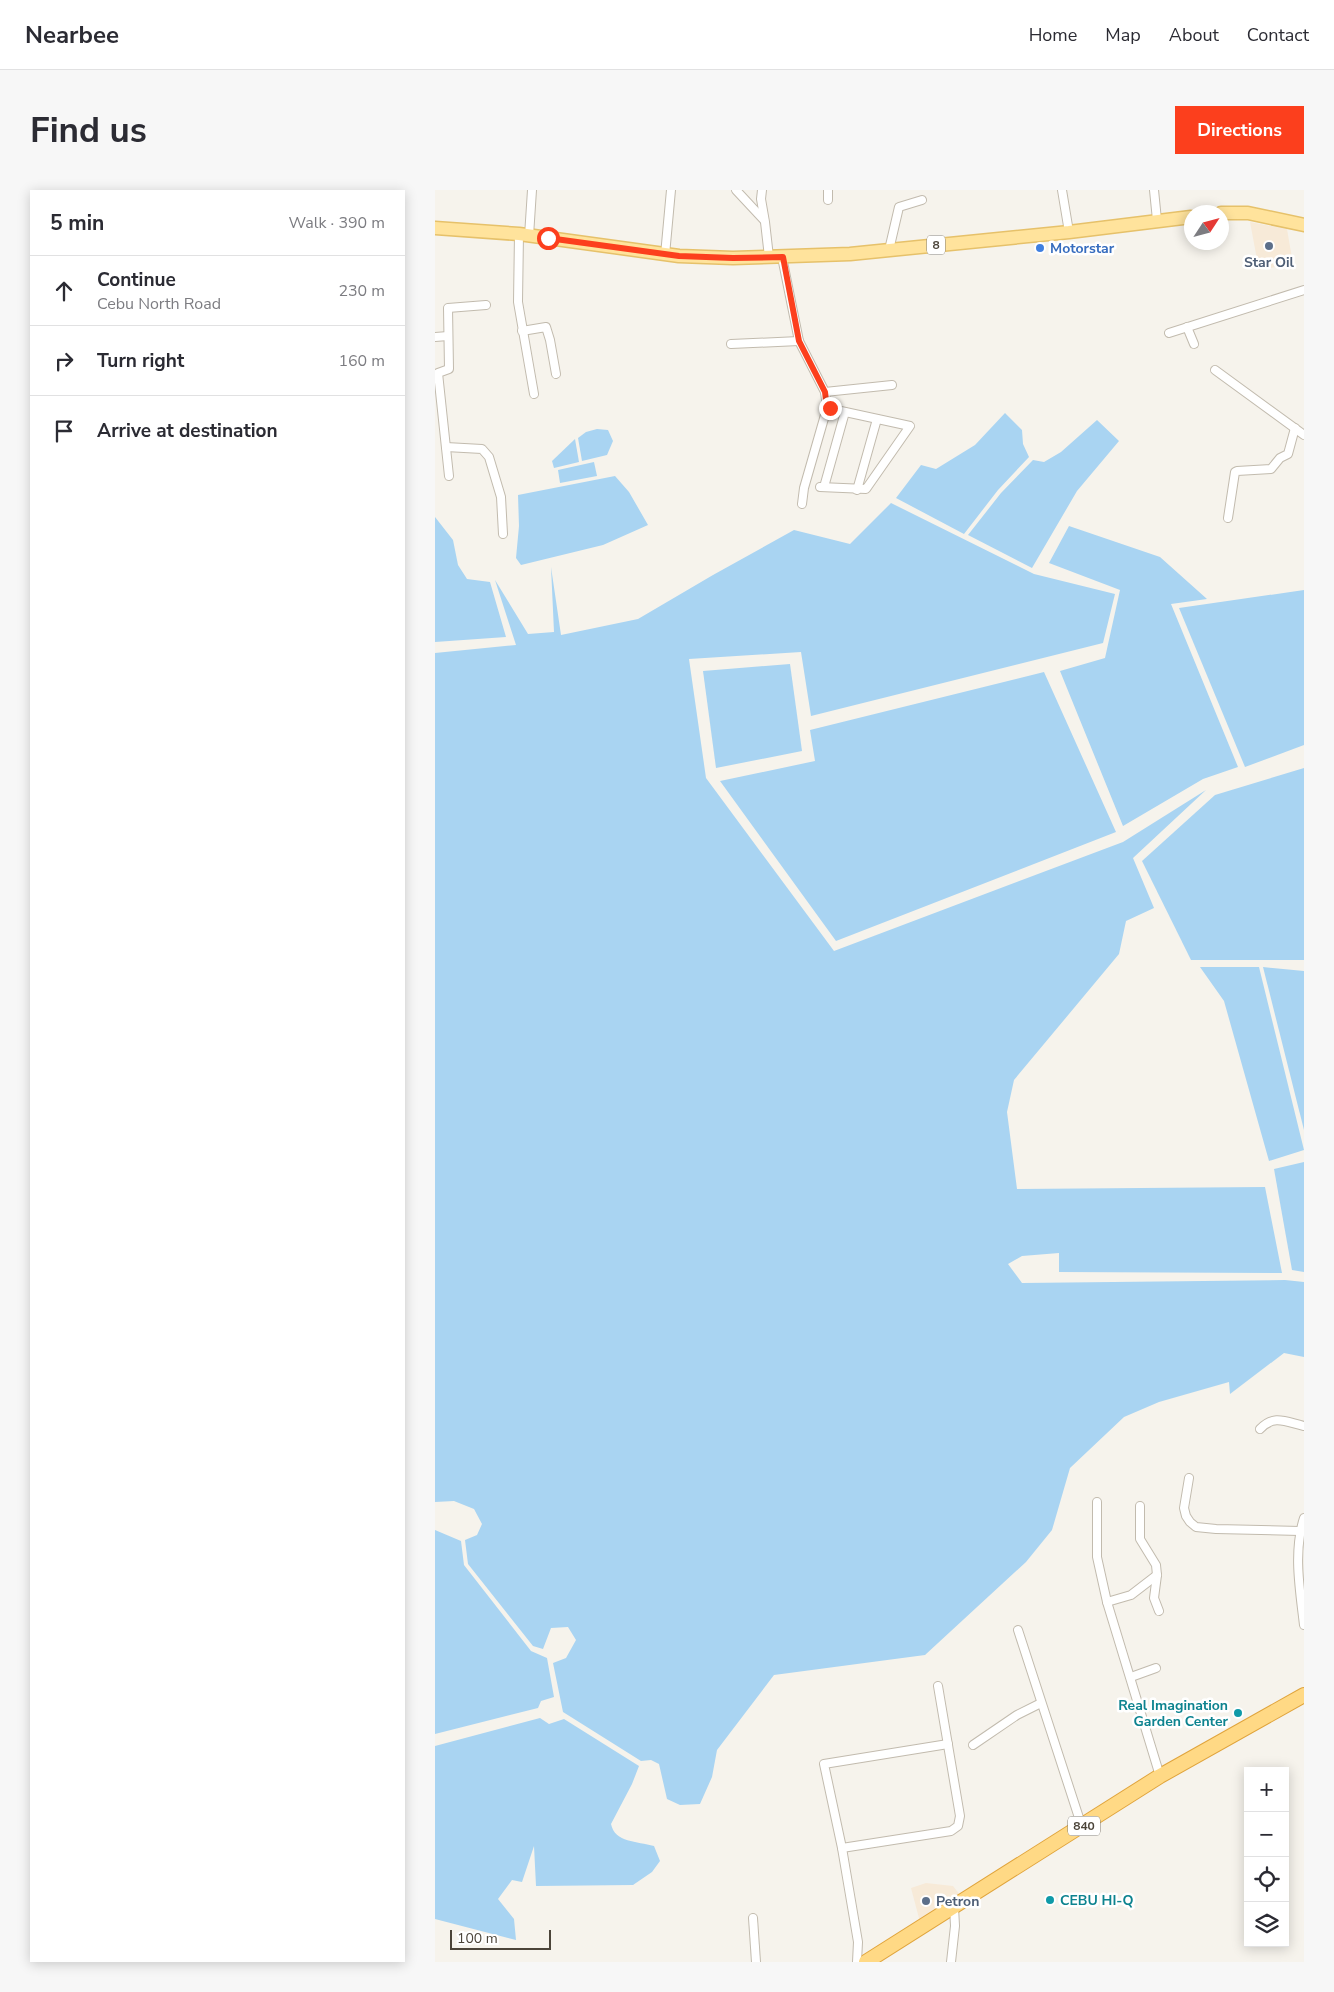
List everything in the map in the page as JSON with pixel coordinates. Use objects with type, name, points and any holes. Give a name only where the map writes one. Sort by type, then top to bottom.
[{"type":"highway","name":"840","points":[[871,1961],[1161,1776],[1304,1695]]},
{"type":"main road","points":[[1229,214],[1244,213],[1304,225]]},
{"type":"main road","name":"8","points":[[436,227],[524,235],[665,255],[733,258],[850,254],[1069,232],[1184,218]]},
{"type":"street","points":[[532,190],[524,235],[519,302],[522,331],[534,394]]},
{"type":"street","points":[[665,255],[671,190]]},
{"type":"street","points":[[736,190],[765,222]]},
{"type":"street","points":[[763,190],[761,199],[769,257]]},
{"type":"street","points":[[828,190],[828,200]]},
{"type":"street","points":[[1063,190],[1069,232]]},
{"type":"street","points":[[1154,190],[1157,220]]},
{"type":"street","points":[[889,250],[899,207],[922,200]]},
{"type":"street","points":[[783,257],[799,341],[825,392],[827,408],[804,488],[803,504]]},
{"type":"street","points":[[1169,333],[1304,290]]},
{"type":"street","points":[[449,476],[438,373],[449,369],[448,308],[486,305]]},
{"type":"street","points":[[522,331],[546,327],[556,374]]},
{"type":"street","points":[[1187,327],[1194,344]]},
{"type":"street","points":[[435,337],[448,336]]},
{"type":"street","points":[[731,344],[799,341]]},
{"type":"street","points":[[1215,370],[1304,435]]},
{"type":"street","points":[[825,392],[892,385]]},
{"type":"street","points":[[827,408],[909,426],[867,489],[822,487],[845,412]]},
{"type":"street","points":[[857,490],[877,419]]},
{"type":"street","points":[[1228,518],[1235,472],[1274,467],[1280,458],[1288,454],[1295,428]]},
{"type":"street","points":[[446,447],[482,449],[489,457],[501,497],[503,534]]},
{"type":"street","points":[[1260,1429],[1268,1421],[1274,1419],[1304,1426]]},
{"type":"street","points":[[1189,1478],[1184,1508],[1186,1516],[1196,1527],[1300,1531]]},
{"type":"street","points":[[1097,1502],[1097,1557],[1107,1602],[1161,1776]]},
{"type":"street","points":[[1140,1506],[1140,1540],[1156,1565],[1157,1575],[1154,1598],[1159,1611]]},
{"type":"street","points":[[1304,1518],[1300,1531],[1298,1572],[1304,1625]]},
{"type":"street","points":[[1107,1602],[1131,1595],[1157,1575]]},
{"type":"street","points":[[1018,1630],[1082,1827]]},
{"type":"street","points":[[1131,1677],[1156,1668]]},
{"type":"street","points":[[842,1848],[951,1831],[958,1826],[960,1816],[938,1686]]},
{"type":"street","points":[[973,1745],[1017,1715],[1041,1703]]},
{"type":"street","points":[[857,1962],[858,1942],[842,1848],[824,1764],[949,1744]]},
{"type":"street","points":[[951,1962],[954,1907]]},
{"type":"street","points":[[753,1918],[756,1962]]},
{"type":"shaded area","points":[[1250,222],[1287,229],[1293,264],[1259,270]]},
{"type":"shaded area","points":[[926,1883],[953,1886],[960,1895],[920,1922],[911,1888]]},
{"type":"water","points":[[1005,413],[1022,430],[1023,444],[1029,457],[998,490],[964,534],[896,498],[921,465],[936,469],[975,445]]},
{"type":"water","points":[[1097,420],[1119,441],[1077,491],[1032,568],[968,535],[1001,493],[1033,460],[1044,462],[1061,452]]},
{"type":"water","points":[[597,429],[608,430],[613,441],[607,455],[582,461],[578,438],[586,432]]},
{"type":"water","points":[[575,439],[579,462],[554,468],[552,461]]},
{"type":"water","points":[[594,462],[597,476],[560,483],[558,470]]},
{"type":"water","points":[[615,476],[629,492],[648,525],[603,545],[521,565],[516,558],[519,526],[518,495]]},
{"type":"water","points":[[891,503],[1034,574],[1115,594],[1103,643],[811,716],[801,652],[689,659],[706,778],[834,951],[1123,842],[1206,790],[1133,858],[1154,908],[1126,921],[1119,954],[1014,1080],[1007,1112],[1017,1189],[1265,1187],[1282,1273],[1059,1272],[1059,1253],[1022,1256],[1008,1264],[1022,1283],[1285,1280],[1304,1282],[1304,1357],[1284,1353],[1230,1394],[1229,1382],[1159,1402],[1124,1417],[1070,1468],[1052,1530],[1026,1562],[925,1655],[774,1675],[717,1750],[712,1777],[700,1804],[680,1805],[667,1799],[659,1764],[651,1760],[641,1761],[563,1712],[553,1663],[566,1658],[576,1640],[568,1627],[551,1628],[543,1649],[533,1646],[468,1564],[465,1540],[477,1535],[482,1524],[474,1509],[454,1501],[435,1502],[435,653],[516,645],[495,580],[528,634],[554,632],[551,567],[561,635],[638,619],[794,530],[850,544]]},
{"type":"water","points":[[435,517],[453,540],[458,565],[467,579],[490,582],[506,637],[435,642]]},
{"type":"water","points":[[1069,526],[1160,557],[1207,599],[1171,604],[1238,767],[1203,779],[1123,826],[1060,671],[1105,658],[1120,590],[1049,563]]},
{"type":"water","points":[[1304,590],[1304,745],[1245,767],[1179,608]]},
{"type":"water","points":[[790,664],[802,751],[716,768],[703,671]]},
{"type":"water","points":[[1044,672],[1116,832],[836,941],[720,781],[815,761],[810,730]]},
{"type":"water","points":[[1304,768],[1304,960],[1191,960],[1142,861],[1215,795]]},
{"type":"water","points":[[1200,967],[1259,967],[1304,1150],[1269,1161],[1224,1001]]},
{"type":"water","points":[[1263,967],[1304,971],[1304,1130]]},
{"type":"water","points":[[1304,1162],[1304,1272],[1292,1270],[1274,1169]]},
{"type":"water","points":[[435,1530],[461,1541],[464,1565],[531,1651],[547,1658],[554,1697],[541,1701],[538,1708],[435,1734]]},
{"type":"water","points":[[540,1718],[549,1724],[564,1719],[639,1766],[632,1784],[611,1824],[613,1830],[622,1838],[654,1846],[660,1861],[652,1872],[633,1885],[536,1886],[534,1846],[522,1882],[512,1880],[498,1899],[514,1919],[516,1940],[435,1919],[435,1746]]},
{"type":"place","name":"Star Oil","points":[[1269,246]]},
{"type":"place","name":"Motorstar","points":[[1040,248]]},
{"type":"place","name":"Real Imagination Garden Center","points":[[1238,1713]]},
{"type":"place","name":"CEBU HI-Q","points":[[1050,1900]]},
{"type":"place","name":"Petron","points":[[926,1901]]},
{"type":"route","points":[[548,238],[665,255],[733,258],[783,257],[799,341],[825,392],[827,408],[830,408]]}]
